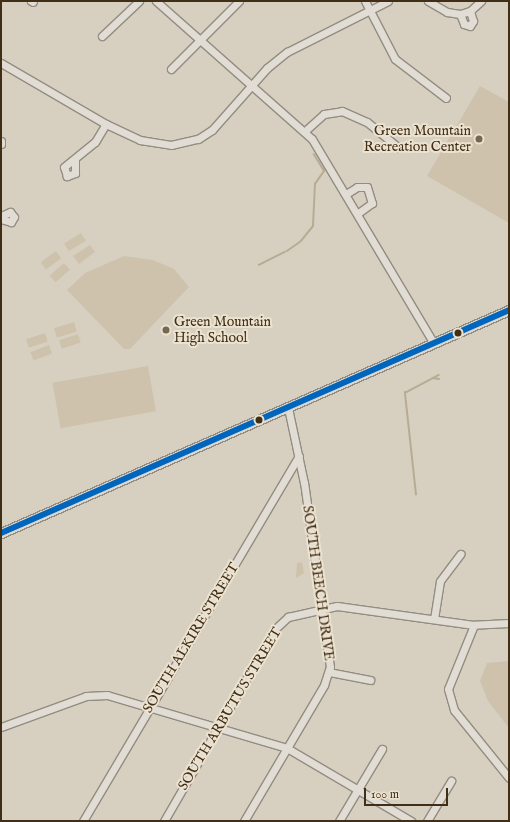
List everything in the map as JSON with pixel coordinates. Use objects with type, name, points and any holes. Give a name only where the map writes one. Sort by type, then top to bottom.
[{"type":"main road","points":[[1,533],[288,408],[433,342],[509,310]]},
{"type":"street","points":[[102,36],[139,1]]},
{"type":"street","points":[[156,1],[254,84],[305,131],[358,213],[433,342]]},
{"type":"street","points":[[171,69],[239,1]]},
{"type":"street","points":[[365,1],[395,59],[446,98]]},
{"type":"street","points":[[1,63],[106,124],[155,144],[186,143],[212,130],[254,84],[287,52],[388,1]]},
{"type":"street","points":[[428,1],[447,12],[460,14],[470,12],[481,1]]},
{"type":"street","points":[[460,14],[464,24],[470,26],[473,21],[470,12]]},
{"type":"street","points":[[305,131],[324,114],[340,107],[363,119],[399,148]]},
{"type":"street","points":[[75,160],[95,142],[106,124]]},
{"type":"street","points":[[346,194],[357,187],[367,187],[372,203],[358,213]]},
{"type":"street","points":[[1,216],[10,212],[14,217],[10,222],[1,219]]},
{"type":"street","name":"SOUTH BEECH DRIVE","points":[[244,821],[329,672],[323,608],[299,456],[288,408]]},
{"type":"street","name":"SOUTH ALKIRE STREET","points":[[83,821],[299,456]]},
{"type":"street","points":[[434,619],[440,581],[460,554]]},
{"type":"street","name":"SOUTH ARBUTUS STREET","points":[[164,821],[280,623],[292,615],[323,608],[434,619],[474,625],[509,622]]},
{"type":"street","points":[[474,625],[451,673],[448,696],[460,718],[509,778]]},
{"type":"street","points":[[329,672],[370,680]]},
{"type":"street","points":[[1,727],[91,695],[108,696],[287,748],[411,821]]},
{"type":"street","points":[[339,821],[382,749]]},
{"type":"street","points":[[427,821],[451,781]]},
{"type":"shaded area","name":"Green Mountain Recreation Center","points":[[480,86],[509,102],[509,223],[427,176]]},
{"type":"shaded area","points":[[81,233],[86,241],[69,251],[64,244]]},
{"type":"shaded area","points":[[90,245],[95,252],[79,264],[73,256]]},
{"type":"shaded area","points":[[56,251],[61,258],[46,269],[41,262]]},
{"type":"shaded area","points":[[124,256],[153,260],[174,269],[189,287],[130,349],[124,349],[67,290],[85,273]]},
{"type":"shaded area","points":[[64,263],[70,270],[56,282],[50,275]]},
{"type":"shaded area","points":[[74,322],[77,332],[57,338],[54,328]]},
{"type":"shaded area","points":[[45,333],[48,342],[29,348],[26,339]]},
{"type":"shaded area","points":[[78,334],[81,343],[62,349],[59,340]]},
{"type":"shaded area","points":[[49,345],[52,353],[34,361],[30,352]]},
{"type":"shaded area","points":[[148,366],[156,411],[60,428],[52,383]]},
{"type":"shaded area","points":[[302,562],[304,573],[296,578],[297,563]]},
{"type":"shaded area","points":[[509,661],[509,728],[488,701],[480,681],[487,663]]},
{"type":"waterway","points":[[301,241],[313,226],[315,184],[324,171],[314,155]]},
{"type":"waterway","points":[[287,251],[300,242]]},
{"type":"waterway","points":[[259,265],[285,252]]},
{"type":"waterway","points":[[416,495],[405,393],[439,375]]},
{"type":"waterway","points":[[433,378],[439,379]]},
{"type":"transit line","points":[[1,533],[509,310]]},
{"type":"place","name":"Green Mountain Recreation Center","points":[[479,139]]},
{"type":"place","name":"Green Mountain High School","points":[[166,330]]}]
